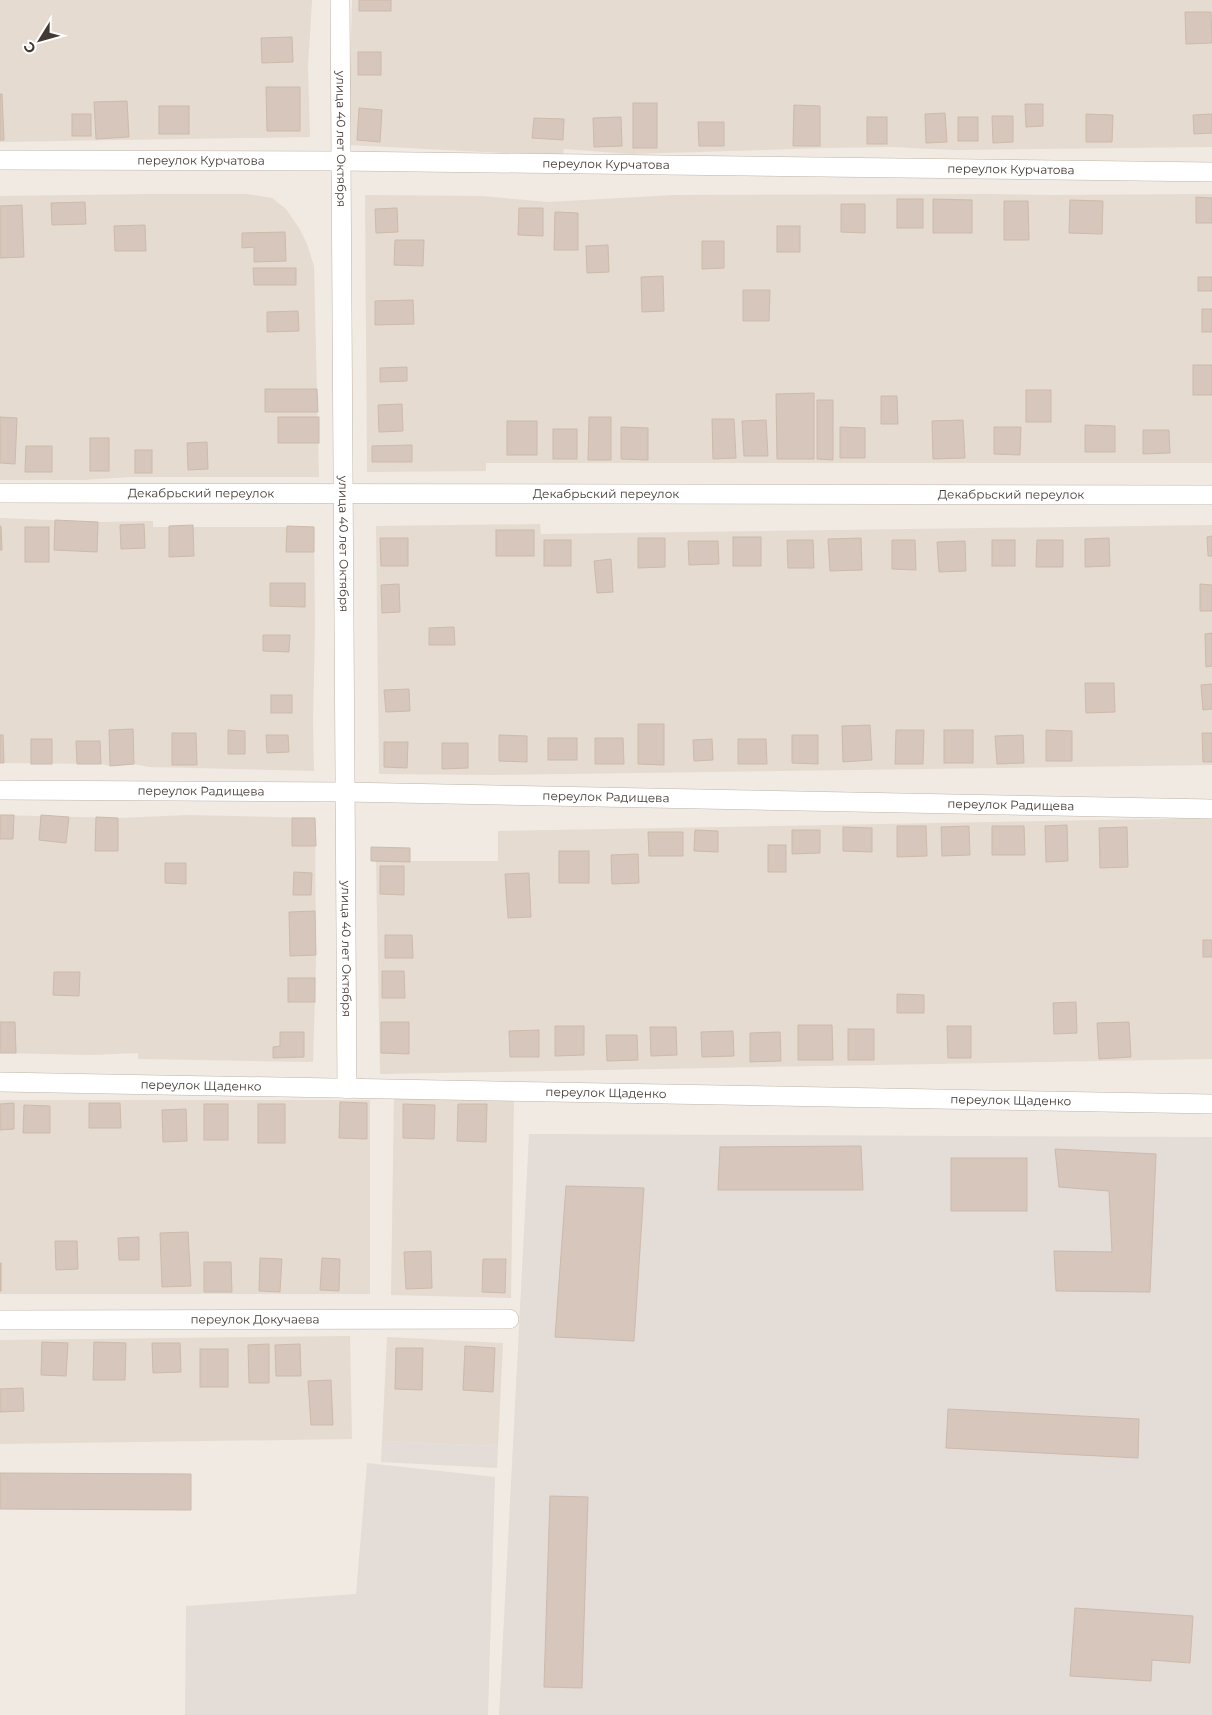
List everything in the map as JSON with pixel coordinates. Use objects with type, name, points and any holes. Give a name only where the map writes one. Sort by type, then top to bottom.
[{"type":"street","name":"улица 40 лет Октября","points":[[340,0],[347,1089]]},
{"type":"street","name":"переулок Курчатова","points":[[0,160],[341,161],[1212,172]]},
{"type":"street","name":"Декабрьский переулок","points":[[0,493],[343,492],[1212,496]]},
{"type":"street","name":"переулок Радищева","points":[[0,790],[345,792],[1212,809]]},
{"type":"street","name":"переулок Щаденко","points":[[0,1082],[1212,1104]]},
{"type":"street","name":"переулок Докучаева","points":[[0,1320],[509,1319]]},
{"type":"shaded area","points":[[0,0],[312,0],[308,66],[310,137],[0,142]]},
{"type":"shaded area","points":[[352,0],[1212,0],[1212,147],[954,150],[891,147],[630,154],[564,149],[563,156],[348,145]]},
{"type":"shaded area","points":[[247,194],[272,198],[286,209],[299,228],[307,244],[314,266],[319,477],[131,477],[83,480],[0,480],[0,196]]},
{"type":"shaded area","points":[[1212,194],[1212,463],[486,463],[486,471],[367,472],[365,195],[480,196],[549,202],[674,195]]},
{"type":"shaded area","points":[[0,518],[101,522],[153,521],[153,527],[314,527],[314,771],[149,767],[134,764],[110,766],[101,764],[0,763]]},
{"type":"shaded area","points":[[540,524],[541,534],[1212,525],[1212,765],[496,775],[379,774],[376,526]]},
{"type":"shaded area","points":[[0,815],[118,818],[189,815],[315,818],[316,960],[313,1062],[138,1059],[138,1053],[91,1055],[0,1053]]},
{"type":"shaded area","points":[[1212,818],[1212,1059],[380,1074],[376,861],[498,861],[498,831]]},
{"type":"shaded area","points":[[394,1094],[514,1097],[511,1298],[391,1295]]},
{"type":"shaded area","points":[[0,1100],[370,1100],[370,1294],[0,1294]]},
{"type":"shaded area","points":[[529,1134],[1212,1137],[1212,1715],[499,1715]]},
{"type":"shaded area","points":[[350,1336],[352,1439],[0,1444],[0,1340]]},
{"type":"shaded area","points":[[387,1337],[503,1343],[498,1446],[382,1441]]},
{"type":"shaded area","points":[[382,1441],[498,1446],[497,1468],[381,1462]]},
{"type":"shaded area","points":[[367,1463],[495,1477],[488,1715],[185,1715],[186,1606],[356,1594]]},
{"type":"building","points":[[359,0],[391,0],[391,11],[359,11]]},
{"type":"building","points":[[1185,12],[1211,12],[1212,43],[1186,44]]},
{"type":"building","points":[[292,37],[293,62],[262,63],[261,38]]},
{"type":"building","points":[[358,52],[381,52],[381,75],[358,75]]},
{"type":"building","points":[[266,87],[300,87],[300,131],[267,131]]},
{"type":"building","points":[[0,94],[2,94],[4,140],[0,140]]},
{"type":"building","points":[[127,101],[129,137],[96,139],[94,102]]},
{"type":"building","points":[[633,103],[657,103],[657,148],[633,148]]},
{"type":"building","points":[[1025,104],[1043,104],[1043,126],[1026,127]]},
{"type":"building","points":[[794,105],[820,106],[820,146],[793,146]]},
{"type":"building","points":[[159,106],[189,106],[189,134],[159,134]]},
{"type":"building","points":[[359,108],[382,110],[380,142],[357,140]]},
{"type":"building","points":[[945,113],[947,142],[926,143],[925,114]]},
{"type":"building","points":[[72,114],[91,114],[91,136],[72,136]]},
{"type":"building","points":[[1086,114],[1113,115],[1112,142],[1086,142]]},
{"type":"building","points":[[1212,114],[1212,133],[1194,134],[1193,115]]},
{"type":"building","points":[[992,116],[1013,116],[1013,142],[993,143]]},
{"type":"building","points":[[621,117],[622,146],[594,147],[593,118]]},
{"type":"building","points":[[867,117],[887,117],[887,144],[867,144]]},
{"type":"building","points":[[958,117],[978,117],[978,141],[958,141]]},
{"type":"building","points":[[534,118],[564,119],[563,140],[532,138]]},
{"type":"building","points":[[698,122],[724,122],[724,146],[699,146]]},
{"type":"building","points":[[1196,197],[1212,198],[1212,223],[1196,223]]},
{"type":"building","points":[[897,199],[923,199],[923,228],[897,228]]},
{"type":"building","points":[[933,199],[972,200],[972,233],[933,233]]},
{"type":"building","points":[[1070,200],[1103,201],[1102,234],[1069,233]]},
{"type":"building","points":[[1004,201],[1028,201],[1029,240],[1004,240]]},
{"type":"building","points":[[85,202],[86,224],[52,225],[51,203]]},
{"type":"building","points":[[841,204],[865,204],[865,233],[841,232]]},
{"type":"building","points":[[22,205],[24,257],[0,258],[0,206]]},
{"type":"building","points":[[397,208],[398,232],[376,233],[375,209]]},
{"type":"building","points":[[519,208],[543,208],[543,236],[518,235]]},
{"type":"building","points":[[555,212],[578,213],[578,250],[554,250]]},
{"type":"building","points":[[145,225],[146,251],[115,251],[114,226]]},
{"type":"building","points":[[777,226],[800,226],[800,252],[777,252]]},
{"type":"building","points":[[285,232],[286,261],[254,262],[254,247],[242,248],[242,233]]},
{"type":"building","points":[[395,240],[424,240],[423,266],[394,265]]},
{"type":"building","points":[[702,241],[724,241],[724,268],[702,269]]},
{"type":"building","points":[[608,245],[609,272],[587,273],[586,246]]},
{"type":"building","points":[[253,268],[296,268],[296,285],[254,285]]},
{"type":"building","points":[[663,276],[664,311],[642,312],[641,277]]},
{"type":"building","points":[[1198,277],[1212,277],[1212,291],[1198,291]]},
{"type":"building","points":[[743,290],[770,290],[769,321],[743,321]]},
{"type":"building","points":[[413,300],[414,324],[375,325],[375,301]]},
{"type":"building","points":[[1202,309],[1212,309],[1212,332],[1202,332]]},
{"type":"building","points":[[298,311],[299,331],[267,332],[267,312]]},
{"type":"building","points":[[1193,365],[1212,365],[1212,395],[1193,395]]},
{"type":"building","points":[[407,367],[407,381],[380,382],[380,368]]},
{"type":"building","points":[[265,389],[317,389],[318,412],[265,412]]},
{"type":"building","points":[[1026,390],[1051,390],[1051,422],[1026,422]]},
{"type":"building","points":[[814,393],[814,459],[777,459],[776,394]]},
{"type":"building","points":[[881,396],[897,396],[898,424],[881,424]]},
{"type":"building","points":[[817,400],[833,400],[833,460],[817,459]]},
{"type":"building","points":[[402,404],[403,431],[379,432],[378,405]]},
{"type":"building","points":[[0,417],[17,418],[15,464],[0,463]]},
{"type":"building","points":[[278,417],[319,417],[319,443],[278,443]]},
{"type":"building","points":[[589,417],[611,417],[611,460],[588,460]]},
{"type":"building","points":[[712,419],[734,419],[736,458],[713,459]]},
{"type":"building","points":[[766,420],[768,456],[744,456],[742,421]]},
{"type":"building","points":[[963,420],[965,458],[933,459],[932,421]]},
{"type":"building","points":[[507,421],[537,421],[537,455],[507,455]]},
{"type":"building","points":[[1085,425],[1115,426],[1115,452],[1085,452]]},
{"type":"building","points":[[621,427],[648,428],[648,460],[621,459]]},
{"type":"building","points":[[840,427],[865,428],[865,458],[840,458]]},
{"type":"building","points":[[994,427],[1021,427],[1020,455],[994,454]]},
{"type":"building","points":[[553,429],[577,429],[577,459],[553,459]]},
{"type":"building","points":[[1143,430],[1169,430],[1170,453],[1143,454]]},
{"type":"building","points":[[90,438],[109,438],[109,471],[90,471]]},
{"type":"building","points":[[207,442],[208,469],[188,470],[187,443]]},
{"type":"building","points":[[412,445],[412,462],[372,462],[372,446]]},
{"type":"building","points":[[26,446],[52,446],[52,472],[25,472]]},
{"type":"building","points":[[135,450],[152,450],[152,473],[135,473]]},
{"type":"building","points":[[55,520],[98,522],[97,552],[54,550]]},
{"type":"building","points":[[144,524],[145,548],[121,549],[120,525]]},
{"type":"building","points":[[193,525],[194,556],[169,557],[169,526]]},
{"type":"building","points":[[1,526],[2,550],[0,550]]},
{"type":"building","points":[[287,526],[314,527],[314,552],[286,552]]},
{"type":"building","points":[[25,527],[49,527],[49,562],[25,562]]},
{"type":"building","points":[[496,530],[534,530],[534,556],[496,556]]},
{"type":"building","points":[[1212,536],[1212,556],[1208,556],[1207,537]]},
{"type":"building","points":[[733,537],[761,537],[761,566],[733,566]]},
{"type":"building","points":[[380,538],[408,538],[408,566],[381,566]]},
{"type":"building","points":[[638,538],[665,538],[665,567],[638,568]]},
{"type":"building","points":[[861,538],[862,570],[830,571],[828,539]]},
{"type":"building","points":[[1109,538],[1110,566],[1085,567],[1085,539]]},
{"type":"building","points":[[544,540],[571,540],[571,566],[544,566]]},
{"type":"building","points":[[787,540],[813,540],[814,568],[788,568]]},
{"type":"building","points":[[892,540],[915,540],[916,570],[892,569]]},
{"type":"building","points":[[992,540],[1015,540],[1015,566],[992,566]]},
{"type":"building","points":[[1037,540],[1063,540],[1063,567],[1036,567]]},
{"type":"building","points":[[688,541],[718,541],[719,564],[689,565]]},
{"type":"building","points":[[965,541],[966,571],[939,572],[937,542]]},
{"type":"building","points":[[611,559],[613,592],[597,593],[594,561]]},
{"type":"building","points":[[270,583],[305,583],[305,607],[270,606]]},
{"type":"building","points":[[399,584],[400,612],[382,613],[381,585]]},
{"type":"building","points":[[1200,584],[1212,585],[1212,611],[1200,611]]},
{"type":"building","points":[[454,627],[455,645],[429,645],[429,628]]},
{"type":"building","points":[[1212,633],[1212,666],[1206,667],[1205,634]]},
{"type":"building","points":[[263,635],[290,635],[289,652],[263,651]]},
{"type":"building","points":[[1085,683],[1114,683],[1115,712],[1086,713]]},
{"type":"building","points":[[1212,684],[1212,709],[1203,710],[1201,685]]},
{"type":"building","points":[[409,689],[410,711],[386,712],[384,690]]},
{"type":"building","points":[[271,695],[292,695],[292,713],[271,713]]},
{"type":"building","points":[[638,724],[664,724],[664,765],[638,764]]},
{"type":"building","points":[[870,725],[872,760],[843,762],[842,726]]},
{"type":"building","points":[[133,729],[134,764],[110,766],[109,730]]},
{"type":"building","points":[[228,730],[245,731],[245,754],[228,754]]},
{"type":"building","points":[[896,730],[924,730],[923,764],[895,764]]},
{"type":"building","points":[[944,730],[973,730],[973,763],[944,763]]},
{"type":"building","points":[[1046,730],[1072,731],[1072,761],[1046,761]]},
{"type":"building","points":[[172,733],[196,733],[197,765],[172,765]]},
{"type":"building","points":[[1202,733],[1212,733],[1212,762],[1203,762]]},
{"type":"building","points":[[0,735],[3,735],[4,763],[0,763]]},
{"type":"building","points":[[266,735],[288,735],[289,752],[267,753]]},
{"type":"building","points":[[499,735],[527,736],[527,762],[499,761]]},
{"type":"building","points":[[792,735],[818,735],[818,764],[792,763]]},
{"type":"building","points":[[1023,735],[1024,763],[997,764],[995,736]]},
{"type":"building","points":[[548,738],[577,738],[577,760],[548,760]]},
{"type":"building","points":[[595,738],[623,738],[624,764],[595,764]]},
{"type":"building","points":[[31,739],[52,739],[52,764],[31,764]]},
{"type":"building","points":[[712,739],[713,760],[694,761],[693,740]]},
{"type":"building","points":[[738,739],[766,739],[767,764],[738,764]]},
{"type":"building","points":[[76,741],[100,741],[101,764],[77,764]]},
{"type":"building","points":[[384,742],[408,742],[407,768],[384,767]]},
{"type":"building","points":[[442,743],[468,743],[468,768],[442,769]]},
{"type":"building","points":[[0,815],[14,815],[13,839],[0,839]]},
{"type":"building","points":[[41,815],[69,817],[66,843],[39,840]]},
{"type":"building","points":[[96,817],[118,818],[118,851],[95,851]]},
{"type":"building","points":[[292,818],[315,818],[316,846],[292,846]]},
{"type":"building","points":[[1067,825],[1068,861],[1046,862],[1045,826]]},
{"type":"building","points":[[897,826],[926,826],[927,856],[897,857]]},
{"type":"building","points":[[969,826],[970,855],[942,856],[941,827]]},
{"type":"building","points":[[992,826],[1024,826],[1025,855],[992,855]]},
{"type":"building","points":[[843,827],[872,828],[872,852],[843,851]]},
{"type":"building","points":[[1127,827],[1128,867],[1100,868],[1099,828]]},
{"type":"building","points":[[695,830],[718,831],[718,852],[694,851]]},
{"type":"building","points":[[792,830],[820,830],[820,853],[792,854]]},
{"type":"building","points":[[648,832],[683,832],[683,856],[649,856]]},
{"type":"building","points":[[768,845],[786,845],[786,872],[768,872]]},
{"type":"building","points":[[371,847],[410,848],[410,862],[371,861]]},
{"type":"building","points":[[559,851],[589,851],[589,883],[559,883]]},
{"type":"building","points":[[638,854],[639,883],[612,884],[611,855]]},
{"type":"building","points":[[165,863],[186,863],[186,884],[165,883]]},
{"type":"building","points":[[380,866],[404,866],[404,895],[380,894]]},
{"type":"building","points":[[294,872],[312,873],[311,895],[293,895]]},
{"type":"building","points":[[529,873],[531,917],[508,918],[505,874]]},
{"type":"building","points":[[315,911],[316,955],[290,956],[289,912]]},
{"type":"building","points":[[385,935],[412,935],[413,958],[385,958]]},
{"type":"building","points":[[1203,940],[1212,940],[1212,957],[1203,957]]},
{"type":"building","points":[[382,971],[404,971],[405,998],[382,998]]},
{"type":"building","points":[[54,972],[80,972],[79,996],[53,995]]},
{"type":"building","points":[[288,978],[315,978],[315,1002],[288,1002]]},
{"type":"building","points":[[897,994],[924,995],[924,1013],[897,1013]]},
{"type":"building","points":[[1076,1002],[1077,1033],[1054,1034],[1053,1003]]},
{"type":"building","points":[[0,1022],[15,1022],[16,1053],[0,1053]]},
{"type":"building","points":[[381,1022],[409,1022],[409,1054],[381,1053]]},
{"type":"building","points":[[1129,1022],[1131,1057],[1099,1059],[1097,1023]]},
{"type":"building","points":[[798,1025],[832,1025],[833,1060],[798,1060]]},
{"type":"building","points":[[555,1026],[584,1026],[584,1055],[555,1056]]},
{"type":"building","points":[[947,1026],[971,1026],[971,1058],[948,1058]]},
{"type":"building","points":[[650,1027],[676,1027],[677,1055],[651,1056]]},
{"type":"building","points":[[848,1029],[874,1029],[874,1060],[848,1060]]},
{"type":"building","points":[[539,1030],[539,1057],[510,1057],[509,1031]]},
{"type":"building","points":[[733,1031],[734,1056],[702,1057],[701,1032]]},
{"type":"building","points":[[280,1032],[304,1032],[304,1057],[273,1058],[273,1047],[280,1046]]},
{"type":"building","points":[[780,1032],[781,1061],[750,1062],[750,1033]]},
{"type":"building","points":[[606,1035],[637,1035],[638,1060],[607,1061]]},
{"type":"building","points":[[340,1102],[367,1103],[367,1139],[339,1138]]},
{"type":"building","points":[[14,1103],[14,1129],[0,1130],[0,1104]]},
{"type":"building","points":[[89,1103],[120,1103],[121,1128],[89,1128]]},
{"type":"building","points":[[204,1104],[228,1104],[228,1140],[204,1140]]},
{"type":"building","points":[[258,1104],[285,1104],[285,1143],[258,1143]]},
{"type":"building","points":[[403,1104],[435,1105],[434,1139],[403,1138]]},
{"type":"building","points":[[458,1104],[487,1104],[486,1142],[457,1141]]},
{"type":"building","points":[[24,1105],[50,1106],[50,1133],[23,1133]]},
{"type":"building","points":[[186,1109],[187,1141],[163,1142],[162,1110]]},
{"type":"building","points":[[861,1146],[863,1190],[718,1190],[720,1147]]},
{"type":"building","points":[[1055,1149],[1156,1154],[1150,1292],[1056,1291],[1054,1251],[1112,1252],[1109,1191],[1059,1187]]},
{"type":"building","points":[[951,1158],[1027,1158],[1027,1211],[951,1211]]},
{"type":"building","points":[[566,1186],[644,1188],[634,1341],[555,1337]]},
{"type":"building","points":[[188,1232],[191,1286],[162,1287],[160,1233]]},
{"type":"building","points":[[139,1237],[139,1260],[119,1260],[118,1238]]},
{"type":"building","points":[[55,1241],[77,1241],[78,1269],[56,1270]]},
{"type":"building","points":[[431,1251],[432,1288],[406,1289],[404,1252]]},
{"type":"building","points":[[260,1258],[282,1259],[280,1292],[259,1291]]},
{"type":"building","points":[[322,1258],[340,1259],[339,1291],[320,1290]]},
{"type":"building","points":[[483,1259],[506,1259],[505,1293],[482,1292]]},
{"type":"building","points":[[204,1262],[231,1262],[232,1292],[204,1292]]},
{"type":"building","points":[[1,1263],[1,1291],[0,1291]]},
{"type":"building","points":[[42,1342],[68,1343],[66,1376],[41,1375]]},
{"type":"building","points":[[94,1342],[126,1343],[125,1380],[93,1380]]},
{"type":"building","points":[[152,1343],[180,1343],[181,1372],[153,1373]]},
{"type":"building","points":[[269,1344],[269,1383],[249,1383],[248,1345]]},
{"type":"building","points":[[300,1344],[301,1376],[276,1376],[275,1345]]},
{"type":"building","points":[[465,1346],[495,1348],[493,1392],[463,1390]]},
{"type":"building","points":[[396,1348],[423,1348],[422,1390],[395,1389]]},
{"type":"building","points":[[200,1349],[228,1349],[228,1387],[200,1387]]},
{"type":"building","points":[[331,1380],[333,1425],[311,1425],[308,1381]]},
{"type":"building","points":[[23,1388],[24,1411],[0,1412],[0,1389]]},
{"type":"building","points":[[948,1409],[1139,1419],[1138,1458],[946,1448]]},
{"type":"building","points":[[0,1473],[191,1474],[191,1510],[0,1509]]},
{"type":"building","points":[[550,1496],[588,1497],[582,1688],[544,1687]]},
{"type":"building","points":[[1075,1608],[1193,1616],[1190,1663],[1152,1660],[1151,1681],[1070,1676]]}]
